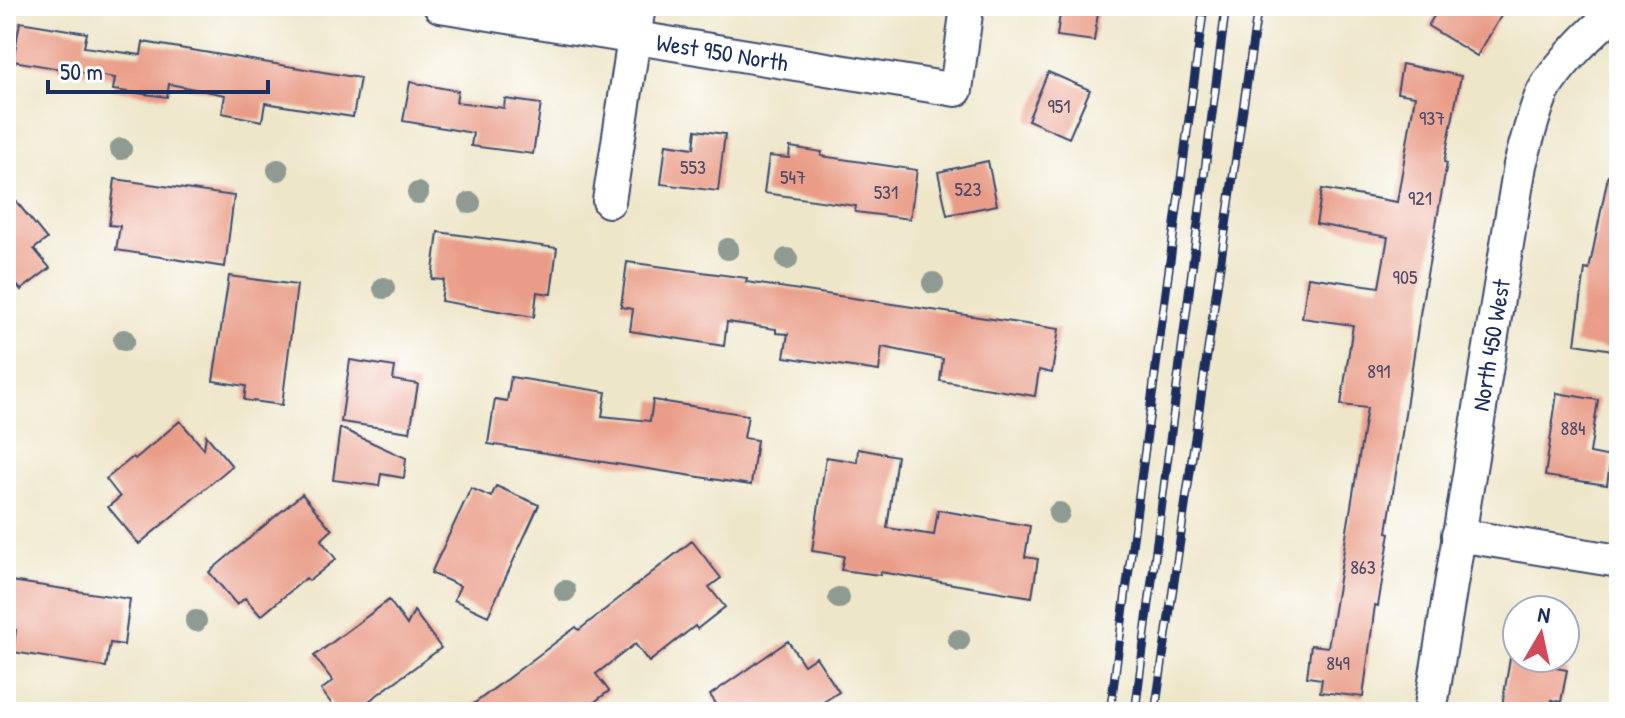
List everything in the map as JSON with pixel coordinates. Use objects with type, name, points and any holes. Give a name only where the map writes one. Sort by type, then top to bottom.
[{"type":"street","name":"West 950 North","points":[[440,6],[956,90],[967,6]]},
{"type":"street","points":[[609,201],[639,6]]},
{"type":"street","name":"North 450 West","points":[[1430,712],[1524,151],[1541,95],[1573,53],[1608,17],[1619,11]]},
{"type":"street","points":[[1458,535],[1619,561]]},
{"type":"building","points":[[1061,6],[1099,6],[1094,41],[1057,36]]},
{"type":"building","points":[[1440,6],[1507,6],[1477,56],[1428,26]]},
{"type":"building","points":[[20,22],[87,33],[84,47],[141,55],[143,42],[360,78],[353,117],[265,103],[262,121],[222,113],[225,95],[169,84],[167,97],[113,90],[115,78],[13,61]]},
{"type":"building","points":[[1402,64],[1461,76],[1444,162],[1447,163],[1421,308],[1387,532],[1390,533],[1378,606],[1375,605],[1363,697],[1320,692],[1322,679],[1307,677],[1311,645],[1328,647],[1367,408],[1341,405],[1353,325],[1302,318],[1308,277],[1379,287],[1388,237],[1316,224],[1322,189],[1397,202],[1415,96],[1397,93]]},
{"type":"building","points":[[1048,72],[1090,90],[1069,138],[1028,120]]},
{"type":"building","points":[[410,82],[458,91],[456,102],[504,108],[505,99],[541,104],[533,154],[471,146],[473,133],[403,121]]},
{"type":"building","points":[[696,130],[725,134],[718,191],[661,184],[666,144],[694,148]]},
{"type":"building","points":[[790,147],[822,152],[821,156],[917,170],[910,219],[855,212],[856,206],[764,193],[769,156],[789,158]]},
{"type":"building","points":[[988,161],[997,205],[947,215],[938,172]]},
{"type":"building","points":[[1608,176],[1619,177],[1619,323],[1613,350],[1575,344],[1585,269],[1589,270]]},
{"type":"building","points":[[115,179],[234,196],[225,267],[116,250],[120,226],[109,225]]},
{"type":"building","points":[[6,189],[47,239],[34,249],[50,268],[21,290],[6,271]]},
{"type":"building","points":[[438,232],[557,248],[551,294],[537,292],[534,317],[441,301],[444,280],[432,279]]},
{"type":"building","points":[[627,262],[747,278],[746,282],[1059,329],[1052,373],[1039,370],[1035,396],[940,381],[943,359],[882,347],[879,371],[784,357],[788,334],[776,333],[776,329],[727,322],[724,346],[630,331],[633,309],[621,307]]},
{"type":"building","points":[[229,276],[297,285],[282,405],[244,400],[246,386],[213,381]]},
{"type":"building","points":[[350,360],[395,367],[393,380],[418,384],[410,432],[341,422]]},
{"type":"building","points":[[511,377],[606,392],[602,416],[650,421],[653,400],[748,415],[744,438],[757,440],[751,485],[488,444],[495,399],[507,401]]},
{"type":"building","points":[[1557,393],[1598,400],[1590,453],[1611,457],[1607,485],[1545,476]]},
{"type":"building","points":[[180,421],[204,449],[206,435],[232,466],[139,544],[108,507],[120,497],[106,479]]},
{"type":"building","points":[[340,428],[406,458],[404,478],[381,474],[379,486],[333,480]]},
{"type":"building","points":[[858,449],[897,456],[887,528],[934,535],[938,510],[1030,526],[1025,557],[1038,559],[1032,597],[880,572],[880,575],[841,570],[844,556],[812,551],[826,457],[857,462]]},
{"type":"building","points":[[496,486],[539,505],[488,616],[454,600],[460,586],[431,573],[471,488],[491,497]]},
{"type":"building","points":[[302,494],[332,530],[321,540],[336,559],[309,581],[306,578],[261,616],[245,598],[237,605],[209,572]]},
{"type":"building","points":[[692,541],[721,578],[709,587],[725,607],[697,629],[695,626],[649,662],[635,644],[596,674],[609,691],[581,712],[463,712],[576,627],[579,630]]},
{"type":"building","points":[[11,581],[130,599],[124,645],[110,643],[106,667],[13,652],[16,630],[6,628]]},
{"type":"building","points":[[389,600],[407,625],[414,611],[441,648],[354,712],[338,712],[321,690],[333,681],[314,656]]},
{"type":"building","points":[[788,641],[804,665],[816,657],[839,692],[808,712],[722,712],[710,695]]},
{"type":"building","points":[[1507,674],[1566,674],[1561,702],[1552,700],[1550,712],[1501,712]]},
{"type":"railway","points":[[1110,712],[1204,6]]},
{"type":"railway","points":[[1135,712],[1226,6]]},
{"type":"railway","points":[[1155,712],[1258,6]]}]
